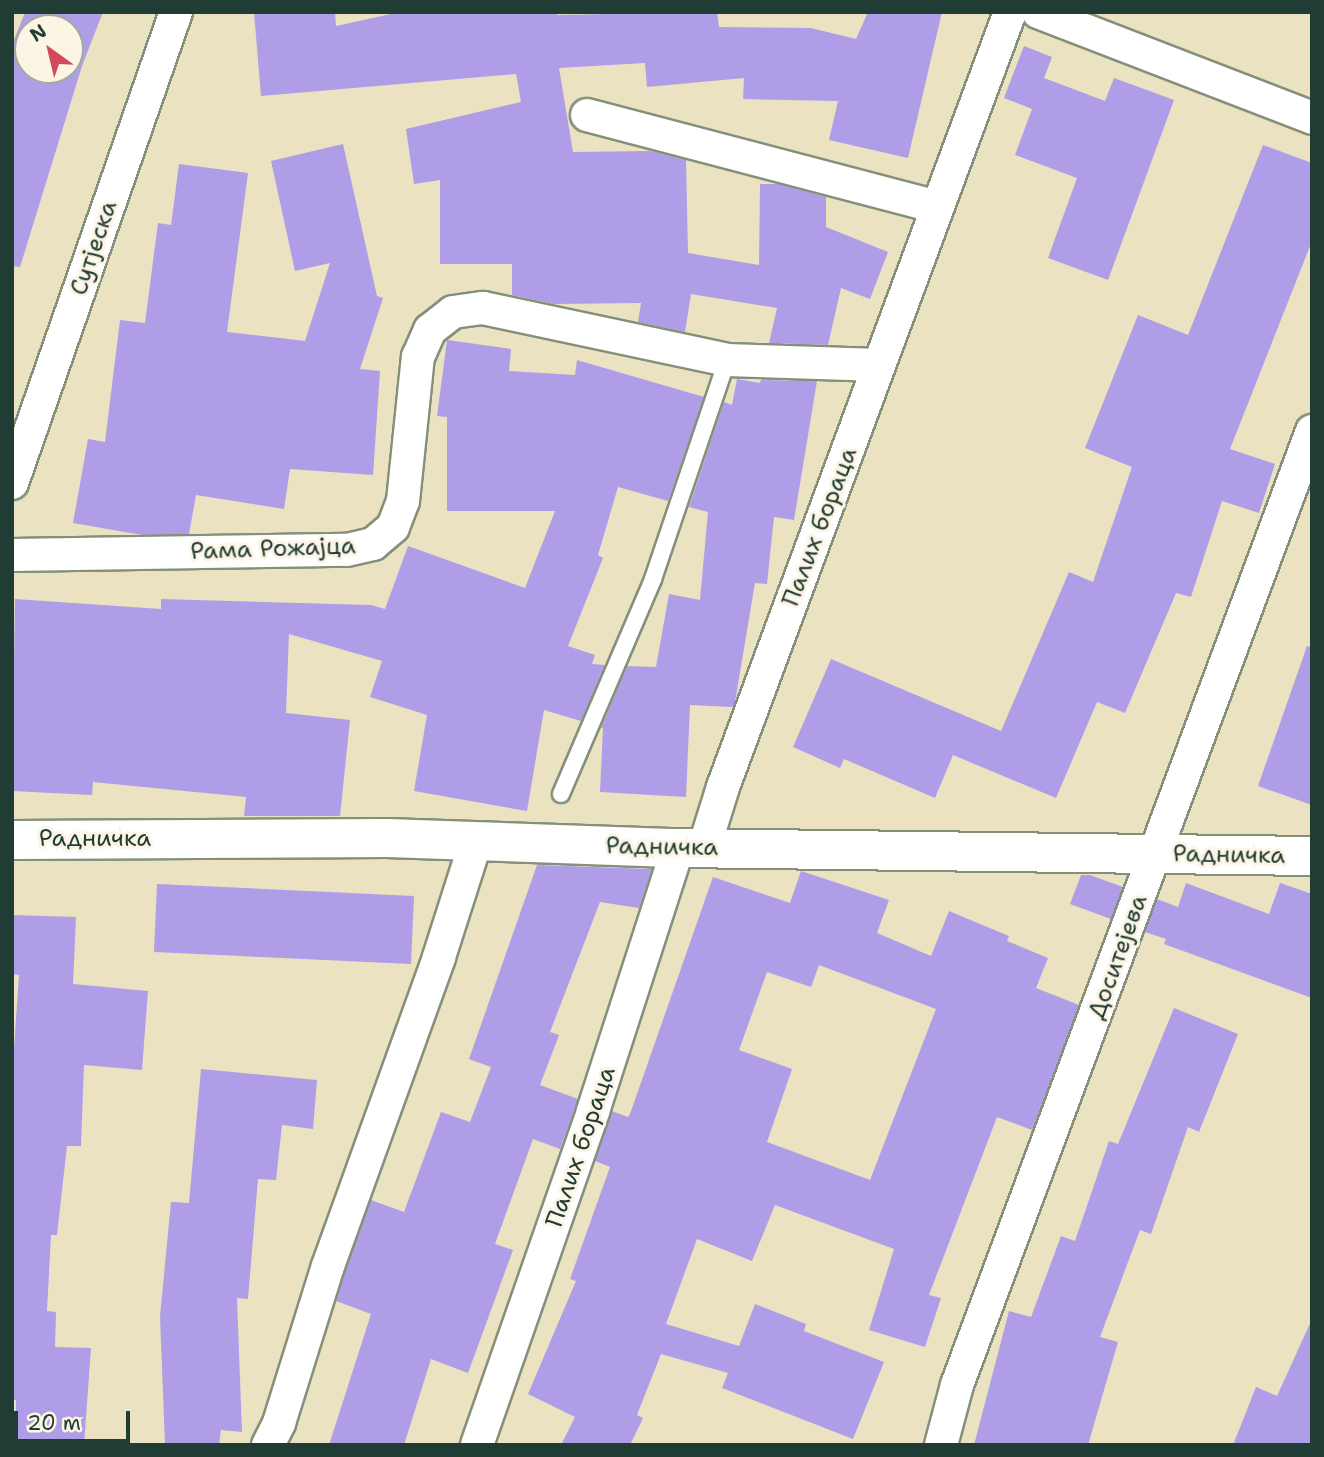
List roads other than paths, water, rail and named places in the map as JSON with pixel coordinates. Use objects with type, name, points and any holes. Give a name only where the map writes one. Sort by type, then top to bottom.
[{"type":"street","name":"Сутјеска","points":[[12,483],[176,12]]},
{"type":"street","name":"Палих бораца","points":[[477,1445],[589,1124],[691,848],[723,787],[1010,12]]},
{"type":"street","points":[[1038,12],[1312,118]]},
{"type":"street","points":[[587,116],[937,207]]},
{"type":"street","name":"Рама Рожајца","points":[[12,555],[346,550],[373,544],[393,527],[403,501],[418,357],[430,330],[453,312],[483,308],[727,360],[879,365]]},
{"type":"street","name":"Доситејева","points":[[941,1445],[957,1385],[1312,431]]},
{"type":"street","name":"Радничка","points":[[12,840],[475,841],[691,848],[1312,856]]},
{"type":"street","points":[[268,1445],[284,1409],[328,1266],[435,970],[475,841]]},
{"type":"lane","points":[[561,794],[653,579],[727,360]]}]
